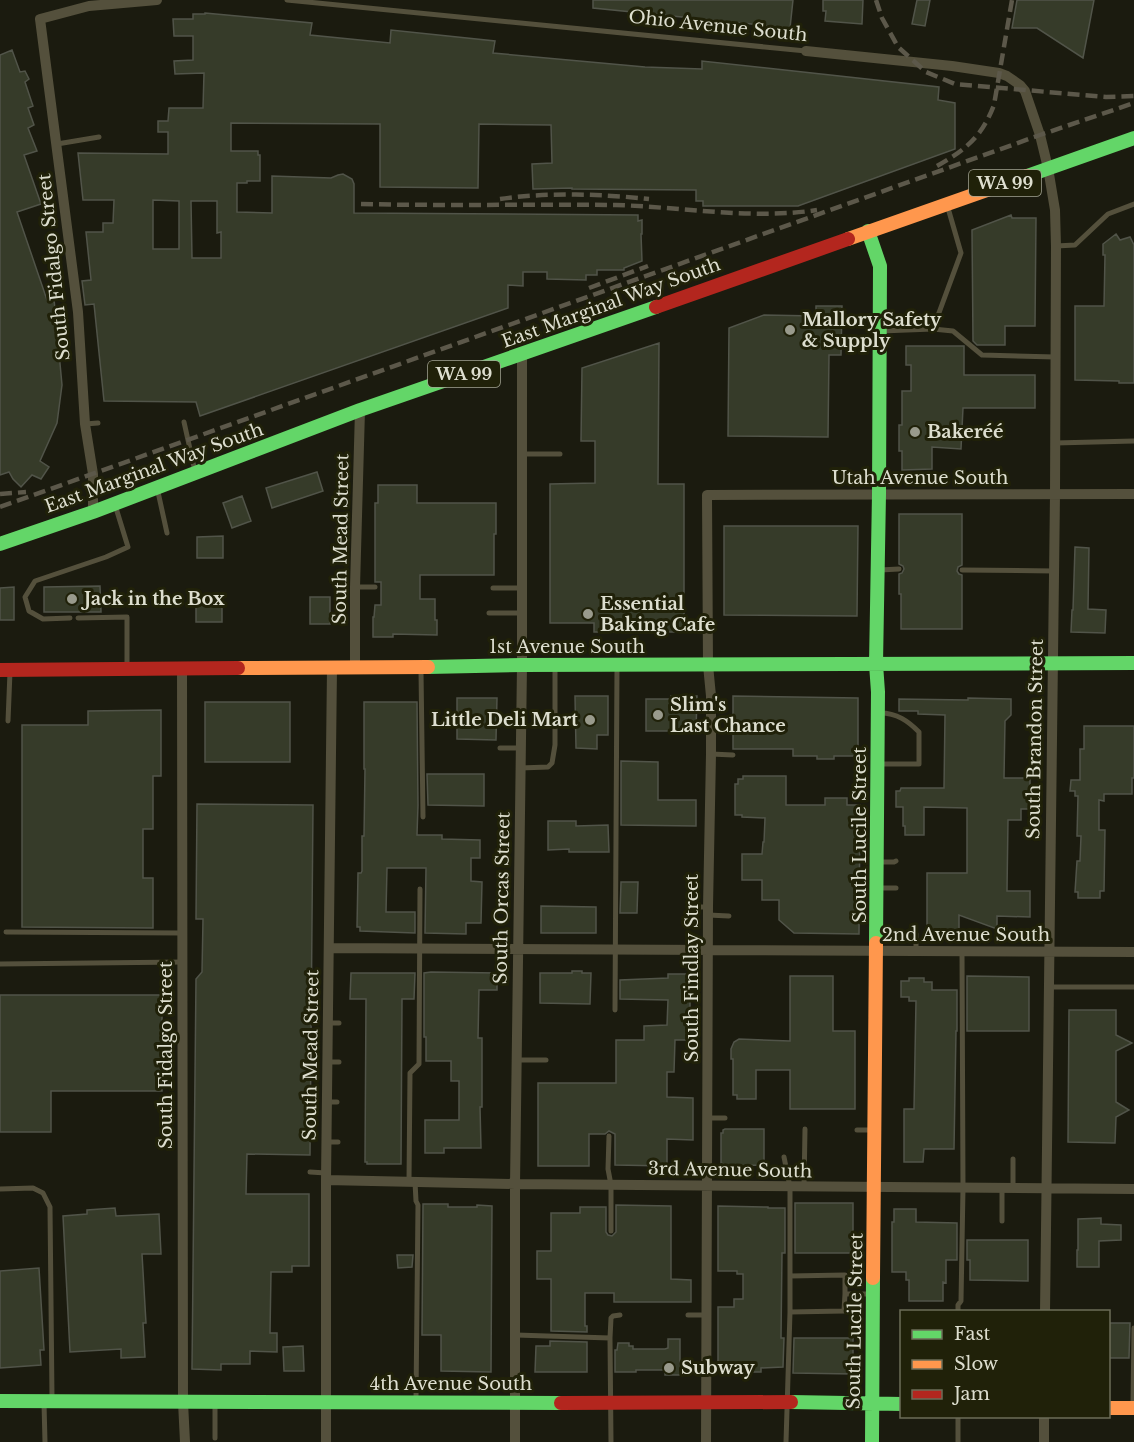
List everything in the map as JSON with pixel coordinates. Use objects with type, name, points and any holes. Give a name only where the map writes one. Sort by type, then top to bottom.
[{"type":"main road","name":"East Marginal Way South","points":[[0,544],[93,512],[360,410],[1134,138]]},
{"type":"main road","name":"South Lucile Street","points":[[868,231],[880,266],[876,664],[878,862],[872,1442]]},
{"type":"main road","name":"1st Avenue South","points":[[5,670],[1134,663]]},
{"type":"main road","name":"4th Avenue South","points":[[0,1401],[900,1404]]},
{"type":"main road","points":[[1110,1408],[1134,1408]]},
{"type":"street","name":"South Fidalgo Street","points":[[93,512],[93,474],[85,424],[78,312],[40,19],[89,6],[157,0]]},
{"type":"street","name":"Ohio Avenue South","points":[[806,51],[952,66],[1007,76],[1020,84],[1025,91],[1040,135],[1047,168]]},
{"type":"street","name":"South Brandon Street","points":[[1045,1310],[1056,246],[1055,210],[1047,168]]},
{"type":"street","name":"South Orcas Street","points":[[515,1442],[516,1059],[522,665],[522,354]]},
{"type":"street","name":"South Mead Street","points":[[356,668],[360,410]]},
{"type":"street","name":"Utah Avenue South","points":[[707,495],[1134,494]]},
{"type":"street","name":"South Findlay Street","points":[[706,1442],[708,950],[704,910],[711,754],[707,495]]},
{"type":"street","name":"South Fidalgo Street","points":[[182,668],[183,1402],[185,1442]]},
{"type":"street","name":"South Mead Street","points":[[326,1442],[326,1142],[332,1102],[334,1023],[329,948],[332,668]]},
{"type":"street","name":"2nd Avenue South","points":[[329,948],[1134,952]]},
{"type":"street","name":"3rd Avenue South","points":[[326,1177],[412,1182],[515,1184],[1134,1189]]},
{"type":"street","points":[[1044,1418],[1044,1442]]},
{"type":"lane","name":"Ohio Avenue South","points":[[287,0],[806,51]]},
{"type":"lane","points":[[57,144],[99,137]]},
{"type":"lane","points":[[933,329],[961,254],[946,203]]},
{"type":"lane","points":[[1056,246],[1076,245],[1108,214],[1134,204]]},
{"type":"lane","points":[[880,332],[933,329],[952,331],[982,355],[1055,357]]},
{"type":"lane","points":[[184,422],[195,473]]},
{"type":"lane","points":[[85,424],[98,423]]},
{"type":"lane","points":[[1055,443],[1134,441]]},
{"type":"lane","points":[[522,454],[560,454]]},
{"type":"lane","points":[[157,488],[167,533]]},
{"type":"lane","points":[[70,618],[43,619],[29,611],[25,597],[35,581],[128,548],[114,504]]},
{"type":"lane","points":[[878,570],[899,569]]},
{"type":"lane","points":[[962,570],[1054,571]]},
{"type":"lane","points":[[356,587],[375,588]]},
{"type":"lane","points":[[493,588],[522,588]]},
{"type":"lane","points":[[489,613],[522,613]]},
{"type":"lane","points":[[78,618],[127,617],[127,668]]},
{"type":"lane","points":[[520,768],[548,767],[552,763],[555,744],[555,665]]},
{"type":"lane","points":[[615,1010],[617,665]]},
{"type":"lane","points":[[421,667],[423,817]]},
{"type":"lane","points":[[5,670],[8,721]]},
{"type":"lane","points":[[878,713],[894,714],[909,722],[919,732],[919,764],[878,764]]},
{"type":"lane","points":[[500,748],[520,748]]},
{"type":"lane","points":[[711,754],[733,754]]},
{"type":"lane","points":[[878,862],[896,861]]},
{"type":"lane","points":[[877,888],[896,888]]},
{"type":"lane","points":[[416,1402],[418,1205],[412,1182],[410,1073],[419,1064],[420,889]]},
{"type":"lane","points":[[704,910],[729,915]]},
{"type":"lane","points":[[6,933],[183,933]]},
{"type":"lane","points":[[916,934],[916,951]]},
{"type":"lane","points":[[958,1310],[958,1305],[962,1300],[962,951]]},
{"type":"lane","points":[[0,964],[183,962]]},
{"type":"lane","points":[[1048,987],[1134,987]]},
{"type":"lane","points":[[516,1059],[546,1060]]},
{"type":"lane","points":[[707,1118],[725,1118]]},
{"type":"lane","points":[[804,1187],[805,1129]]},
{"type":"lane","points":[[857,1130],[875,1130]]},
{"type":"lane","points":[[609,1136],[611,1230]]},
{"type":"lane","points":[[326,1142],[338,1142]]},
{"type":"lane","points":[[784,1157],[790,1186],[790,1312],[786,1442]]},
{"type":"lane","points":[[1002,1221],[1013,1159]]},
{"type":"lane","points":[[310,1172],[326,1177]]},
{"type":"lane","points":[[0,1189],[33,1188],[43,1193],[50,1207],[48,1401],[45,1442]]},
{"type":"lane","points":[[790,1276],[845,1275],[844,1311],[790,1312]]},
{"type":"lane","points":[[845,1294],[874,1294]]},
{"type":"lane","points":[[611,1442],[611,1318],[620,1315]]},
{"type":"lane","points":[[688,1316],[706,1316]]},
{"type":"lane","points":[[1134,1328],[1134,1408]]},
{"type":"lane","points":[[515,1335],[610,1338]]},
{"type":"lane","points":[[215,1402],[215,1438]]},
{"type":"lane","points":[[958,1418],[958,1442]]},
{"type":"building","points":[[593,0],[793,0],[790,28],[593,8]]},
{"type":"building","points":[[823,0],[863,0],[862,24],[825,21],[826,11],[823,11]]},
{"type":"building","points":[[917,0],[930,0],[925,26],[912,24]]},
{"type":"building","points":[[1017,0],[1094,0],[1083,58],[1037,28],[1012,28]]},
{"type":"building","points":[[193,14],[312,23],[310,35],[390,43],[391,30],[495,41],[493,53],[645,67],[702,69],[702,61],[939,87],[938,100],[955,103],[955,149],[798,206],[703,206],[703,201],[696,201],[696,190],[533,189],[532,164],[552,163],[551,125],[479,124],[478,188],[380,187],[380,124],[231,123],[231,151],[258,151],[260,155],[260,181],[237,183],[237,212],[272,213],[272,176],[331,178],[343,174],[352,179],[354,184],[354,213],[638,215],[638,221],[642,220],[642,261],[624,270],[597,270],[597,275],[586,275],[586,280],[547,279],[547,272],[523,272],[523,286],[508,285],[508,308],[200,416],[196,402],[104,401],[94,304],[85,305],[82,281],[91,280],[86,232],[103,232],[103,223],[113,223],[114,200],[83,200],[78,153],[168,154],[168,132],[158,132],[158,121],[168,121],[169,108],[203,108],[204,73],[175,74],[174,61],[193,60],[193,36],[174,36],[173,19],[193,19]],"holes":[[[153,200],[179,201],[179,249],[153,249]],[[191,201],[217,201],[217,233],[221,232],[221,258],[192,258]]]},
{"type":"building","points":[[12,50],[20,72],[25,71],[29,79],[25,82],[33,106],[28,108],[34,125],[28,128],[37,151],[24,155],[41,204],[17,212],[47,300],[54,299],[62,385],[57,423],[40,461],[49,467],[41,479],[32,475],[21,487],[9,472],[0,475],[0,55]]},
{"type":"building","points":[[1011,215],[1012,218],[1036,218],[1035,326],[1005,326],[1005,345],[977,345],[973,341],[972,230]]},
{"type":"building","points":[[1116,234],[1120,240],[1130,237],[1134,245],[1134,383],[1075,380],[1075,306],[1104,306],[1105,255],[1103,255],[1103,244]]},
{"type":"building","points":[[816,306],[842,306],[841,355],[829,355],[828,437],[728,436],[729,328],[764,315],[816,316]]},
{"type":"building","points":[[659,343],[658,484],[684,484],[684,632],[594,632],[594,623],[550,623],[550,484],[595,483],[595,441],[581,441],[582,368]]},
{"type":"building","points":[[906,346],[964,346],[964,375],[1035,375],[1035,408],[963,408],[961,449],[932,447],[932,469],[902,470],[899,425],[902,425],[902,391],[911,391],[911,365],[906,365]]},
{"type":"building","points":[[317,472],[323,491],[272,508],[266,488]]},
{"type":"building","points":[[378,485],[417,485],[417,503],[496,503],[494,575],[420,575],[420,599],[435,599],[437,635],[393,634],[393,637],[373,637],[375,605],[381,605],[381,582],[375,582],[375,503],[378,503]]},
{"type":"building","points":[[242,496],[251,521],[232,528],[223,503]]},
{"type":"building","points":[[899,514],[962,514],[962,565],[957,571],[962,575],[962,629],[901,629],[899,574],[904,569],[899,564]]},
{"type":"building","points":[[724,526],[858,526],[857,616],[724,615]]},
{"type":"building","points":[[223,536],[223,558],[197,558],[197,537]]},
{"type":"building","points":[[1075,547],[1089,548],[1088,609],[1106,610],[1105,633],[1071,632]]},
{"type":"building","name":"Jack in the Box","points":[[100,586],[101,612],[44,612],[44,587]]},
{"type":"building","points":[[14,587],[14,620],[0,620],[0,588]]},
{"type":"building","points":[[310,597],[330,597],[330,624],[310,624]]},
{"type":"building","points":[[196,601],[222,601],[222,622],[196,622]]},
{"type":"building","points":[[575,696],[608,696],[608,735],[597,735],[597,749],[576,748]]},
{"type":"building","points":[[671,696],[697,696],[696,731],[646,731],[646,699],[671,699]]},
{"type":"building","points":[[733,696],[858,698],[858,756],[817,759],[817,756],[793,756],[793,749],[733,749]]},
{"type":"building","points":[[457,698],[497,698],[496,740],[457,739]]},
{"type":"building","points":[[968,698],[1011,699],[1011,715],[1005,721],[1004,778],[1030,778],[1030,809],[1021,809],[1021,820],[1008,820],[1007,891],[1030,891],[1030,917],[997,916],[997,929],[959,915],[959,936],[927,936],[927,873],[967,873],[967,808],[924,807],[924,835],[905,835],[903,807],[896,807],[896,791],[900,791],[901,788],[944,788],[945,715],[899,711],[899,699],[968,700]]},
{"type":"building","points":[[205,702],[290,702],[290,762],[205,762]]},
{"type":"building","points":[[364,702],[417,702],[417,835],[442,835],[442,839],[480,840],[480,858],[471,858],[471,881],[482,882],[481,923],[466,923],[466,934],[425,933],[426,868],[387,868],[386,912],[415,912],[415,933],[360,931],[360,927],[357,927],[358,873],[362,871],[362,836],[364,836]]},
{"type":"building","points":[[161,710],[161,776],[153,776],[153,829],[143,829],[143,878],[153,878],[153,928],[22,927],[22,725],[88,725],[88,711]]},
{"type":"building","points":[[1084,726],[1134,726],[1132,794],[1104,794],[1104,801],[1099,800],[1099,830],[1105,830],[1104,891],[1100,891],[1100,898],[1078,898],[1078,892],[1075,892],[1081,836],[1077,836],[1078,796],[1075,796],[1075,791],[1070,791],[1071,780],[1080,780],[1080,749],[1084,749]]},
{"type":"building","points":[[621,761],[658,762],[658,800],[696,800],[696,826],[621,825]]},
{"type":"building","points":[[427,774],[484,774],[484,806],[428,805]]},
{"type":"building","points":[[743,776],[786,776],[786,805],[825,805],[825,798],[847,798],[847,805],[860,805],[859,934],[794,933],[779,920],[779,900],[762,900],[762,880],[742,880],[742,854],[762,854],[765,818],[735,815],[735,784],[738,784],[738,779],[743,779]]},
{"type":"building","points":[[197,804],[313,805],[310,1155],[247,1154],[246,1194],[309,1194],[309,1266],[292,1266],[292,1272],[271,1272],[270,1333],[277,1333],[277,1352],[250,1351],[250,1364],[221,1364],[221,1370],[192,1369],[196,979],[202,972],[203,919],[196,919]]},
{"type":"building","points":[[548,821],[576,821],[576,826],[608,825],[609,852],[548,850]]},
{"type":"building","points":[[621,882],[638,882],[637,913],[620,913]]},
{"type":"building","points":[[541,906],[596,907],[596,933],[541,933]]},
{"type":"building","points":[[572,971],[591,973],[590,1004],[540,1003],[540,973],[572,973]]},
{"type":"building","points":[[351,973],[415,973],[414,999],[402,999],[401,1164],[367,1164],[365,1162],[366,999],[350,999]]},
{"type":"building","points":[[424,973],[497,973],[497,990],[479,990],[478,1038],[482,1038],[481,1148],[444,1148],[444,1153],[425,1153],[425,1120],[459,1120],[459,1081],[451,1081],[451,1061],[426,1061]]},
{"type":"building","points":[[668,974],[690,974],[690,1040],[675,1040],[674,1072],[667,1072],[667,1097],[693,1098],[693,1140],[667,1139],[667,1166],[615,1165],[615,1134],[609,1131],[605,1134],[589,1134],[589,1166],[538,1166],[538,1083],[616,1083],[616,1040],[644,1040],[644,1026],[667,1025],[668,1000],[620,999],[620,980],[668,978]]},
{"type":"building","points":[[790,976],[833,976],[833,1031],[855,1031],[855,1109],[790,1109],[790,1070],[756,1070],[756,1099],[737,1099],[737,1095],[733,1095],[731,1049],[734,1042],[739,1039],[790,1041]]},
{"type":"building","points":[[967,976],[1029,977],[1029,1031],[967,1031]]},
{"type":"building","points":[[909,978],[924,978],[924,982],[932,982],[932,990],[957,990],[954,1149],[924,1149],[923,1162],[904,1162],[904,1109],[914,1109],[916,1001],[909,1001],[909,997],[901,997],[901,981],[909,981]]},
{"type":"building","points":[[0,995],[162,995],[162,1091],[51,1091],[51,1132],[0,1132]]},
{"type":"building","points":[[1069,1010],[1116,1010],[1116,1035],[1132,1043],[1116,1051],[1116,1102],[1129,1110],[1116,1117],[1115,1143],[1068,1142]]},
{"type":"building","points":[[725,1129],[764,1129],[764,1165],[724,1166],[721,1163],[721,1133]]},
{"type":"building","points":[[795,1203],[853,1203],[853,1253],[795,1253]]},
{"type":"building","points":[[423,1204],[448,1204],[448,1207],[492,1206],[491,1372],[441,1371],[441,1335],[422,1335]]},
{"type":"building","points":[[616,1205],[671,1206],[671,1279],[691,1280],[691,1302],[614,1302],[614,1293],[585,1293],[587,1332],[551,1331],[551,1279],[537,1279],[537,1251],[551,1251],[551,1213],[580,1213],[580,1207],[606,1207],[606,1232],[612,1236],[616,1232]]},
{"type":"building","points":[[718,1206],[785,1208],[785,1253],[782,1253],[783,1367],[761,1368],[761,1372],[718,1372],[718,1307],[734,1307],[734,1299],[743,1299],[743,1274],[737,1274],[737,1271],[718,1271]]},
{"type":"building","points":[[115,1208],[116,1216],[159,1214],[161,1254],[142,1254],[146,1323],[143,1323],[145,1357],[121,1358],[121,1349],[70,1352],[63,1216],[87,1214],[87,1210]]},
{"type":"building","points":[[894,1209],[916,1209],[916,1222],[957,1223],[957,1260],[946,1260],[943,1301],[909,1301],[909,1280],[906,1280],[906,1272],[892,1272]]},
{"type":"building","points":[[1101,1218],[1101,1224],[1121,1225],[1121,1240],[1099,1241],[1099,1267],[1077,1267],[1078,1219]]},
{"type":"building","points":[[967,1240],[1028,1240],[1028,1281],[970,1280]]},
{"type":"building","points":[[397,1255],[413,1255],[412,1267],[398,1268]]},
{"type":"building","points":[[39,1268],[44,1350],[40,1350],[41,1365],[0,1368],[0,1271]]},
{"type":"building","points":[[1110,1323],[1130,1323],[1129,1358],[1110,1358]]},
{"type":"building","points":[[794,1338],[853,1338],[853,1374],[793,1373]]},
{"type":"building","points":[[668,1339],[680,1339],[682,1375],[665,1375],[665,1370],[615,1372],[615,1350],[617,1350],[618,1343],[629,1343],[633,1349],[665,1349],[668,1348]]},
{"type":"building","points":[[550,1341],[587,1342],[587,1372],[535,1372],[536,1346],[550,1346]]},
{"type":"building","points":[[303,1346],[304,1371],[284,1371],[283,1347]]},
{"type":"railway","points":[[876,0],[882,18],[898,47],[926,72],[955,84],[1106,97],[1134,96]]},
{"type":"railway","points":[[937,166],[957,154],[972,141],[984,125],[994,105],[1012,0]]},
{"type":"railway","points":[[0,507],[1134,103]]},
{"type":"railway","points":[[500,199],[574,194],[649,199]]},
{"type":"railway","points":[[361,204],[616,205],[767,214],[817,210]]},
{"type":"railway","points":[[589,288],[648,266]]},
{"type":"railway","points":[[0,494],[26,492]]},
{"type":"traffic: fast","points":[[1027,176],[1134,138]]},
{"type":"traffic: fast","points":[[868,231],[880,266],[876,943]]},
{"type":"traffic: fast","points":[[0,544],[93,512],[360,410],[656,307]]},
{"type":"traffic: fast","points":[[428,667],[1134,663]]},
{"type":"traffic: fast","points":[[872,1442],[873,1278]]},
{"type":"traffic: fast","points":[[0,1401],[561,1403]]},
{"type":"traffic: fast","points":[[791,1402],[900,1404]]},
{"type":"traffic: slow","points":[[848,239],[1027,176]]},
{"type":"traffic: slow","points":[[238,668],[428,667]]},
{"type":"traffic: slow","points":[[873,1278],[876,943]]},
{"type":"traffic: slow","points":[[1110,1408],[1134,1408]]},
{"type":"traffic: jam","points":[[656,307],[848,239]]},
{"type":"traffic: jam","points":[[0,670],[238,668]]},
{"type":"traffic: jam","points":[[561,1403],[791,1402]]},
{"type":"place","name":"Mallory Safety & Supply","points":[[790,330]]},
{"type":"place","name":"Bakeréé","points":[[915,432]]},
{"type":"place","name":"Jack in the Box","points":[[72,599]]},
{"type":"place","name":"Essential Baking Cafe","points":[[588,614]]},
{"type":"place","name":"Slim's Last Chance","points":[[658,715]]},
{"type":"place","name":"Little Deli Mart","points":[[590,720]]},
{"type":"place","name":"Subway","points":[[669,1368]]}]
